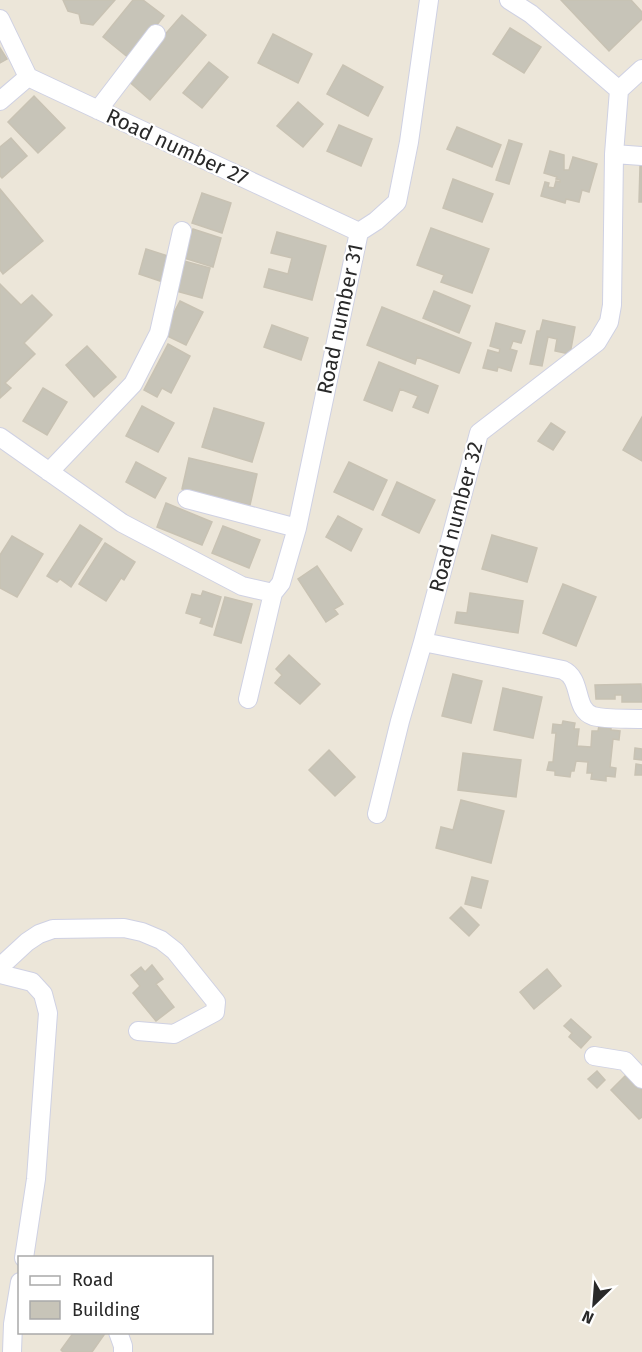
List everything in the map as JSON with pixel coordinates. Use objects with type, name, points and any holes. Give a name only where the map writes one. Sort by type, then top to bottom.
[{"type":"street","name":"Road number 31","points":[[248,699],[277,588],[297,528],[359,232],[376,221],[397,202],[409,142],[429,0]]},
{"type":"street","points":[[509,0],[531,14],[619,90],[642,69]]},
{"type":"street","points":[[0,20],[28,77],[0,101]]},
{"type":"street","points":[[98,110],[156,34]]},
{"type":"street","name":"Road number 27","points":[[28,77],[359,232]]},
{"type":"street","name":"Road number 32","points":[[377,814],[400,721],[479,433],[597,342],[609,322],[612,305],[614,154],[619,90]]},
{"type":"street","points":[[614,154],[642,156]]},
{"type":"street","points":[[48,472],[133,384],[159,333],[182,231]]},
{"type":"street","points":[[0,437],[122,523],[242,586],[277,588]]},
{"type":"street","points":[[187,499],[297,528]]},
{"type":"street","points":[[423,642],[563,670],[573,678],[583,709],[591,715],[642,718]]},
{"type":"street","points":[[0,967],[27,942],[53,929],[124,928],[161,940],[175,951],[216,1002],[215,1012],[174,1034],[138,1031]]},
{"type":"street","points":[[0,974],[32,982],[43,994],[48,1013],[36,1179],[24,1256]]},
{"type":"street","points":[[594,1056],[625,1061],[642,1079]]},
{"type":"street","points":[[12,1352],[13,1324],[18,1294]]},
{"type":"street","points":[[119,1334],[123,1352]]},
{"type":"building","points":[[63,0],[115,0],[93,25],[81,23],[79,14],[68,11]]},
{"type":"building","points":[[133,0],[143,0],[164,16],[130,59],[103,37]]},
{"type":"building","points":[[561,0],[631,0],[642,12],[642,19],[609,51]]},
{"type":"building","points":[[182,15],[206,35],[150,100],[126,79]]},
{"type":"building","points":[[510,28],[541,47],[524,73],[493,54]]},
{"type":"building","points":[[273,34],[312,54],[298,83],[258,63]]},
{"type":"building","points":[[0,48],[7,59],[0,63]]},
{"type":"building","points":[[209,62],[228,77],[202,108],[183,93]]},
{"type":"building","points":[[343,65],[383,87],[368,116],[327,94]]},
{"type":"building","points":[[34,96],[65,128],[38,153],[8,122]]},
{"type":"building","points":[[298,102],[323,124],[303,147],[277,126]]},
{"type":"building","points":[[339,125],[372,139],[361,166],[327,151]]},
{"type":"building","points":[[457,127],[501,145],[492,167],[447,149]]},
{"type":"building","points":[[11,138],[27,156],[2,178],[0,176],[0,147]]},
{"type":"building","points":[[509,140],[522,144],[509,184],[496,180]]},
{"type":"building","points":[[550,151],[564,155],[564,170],[569,170],[573,157],[597,164],[589,192],[582,190],[579,202],[566,199],[565,203],[541,196],[545,182],[549,183],[548,187],[554,188],[556,181],[560,182],[556,179],[557,177],[544,173]]},
{"type":"building","points":[[640,166],[642,166],[642,202],[639,202]]},
{"type":"building","points":[[453,179],[493,194],[482,222],[443,208]]},
{"type":"building","points":[[0,189],[43,241],[3,274],[0,270]]},
{"type":"building","points":[[202,193],[231,203],[222,233],[192,223]]},
{"type":"building","points":[[431,228],[489,249],[472,293],[441,282],[444,275],[417,265]]},
{"type":"building","points":[[193,229],[221,238],[213,267],[184,258]]},
{"type":"building","points":[[277,232],[326,246],[312,300],[264,287],[269,269],[288,274],[292,258],[271,253]]},
{"type":"building","points":[[146,249],[171,257],[163,282],[139,274]]},
{"type":"building","points":[[184,261],[210,268],[202,298],[176,291]]},
{"type":"building","points":[[0,284],[21,305],[32,295],[52,315],[24,343],[35,354],[5,383],[11,388],[0,398]]},
{"type":"building","points":[[434,291],[470,306],[459,333],[423,318]]},
{"type":"building","points":[[180,301],[203,312],[186,345],[163,334]]},
{"type":"building","points":[[382,307],[471,343],[459,373],[417,357],[415,364],[367,345]]},
{"type":"building","points":[[543,320],[575,327],[570,354],[555,351],[557,339],[548,337],[542,366],[530,364],[537,331],[540,331]]},
{"type":"building","points":[[496,323],[525,331],[521,343],[513,341],[510,349],[517,351],[511,371],[498,367],[497,371],[483,368],[488,350],[499,353],[500,349],[490,346]]},
{"type":"building","points":[[272,325],[308,338],[301,360],[264,347]]},
{"type":"building","points":[[168,344],[190,356],[171,393],[162,388],[157,397],[144,390]]},
{"type":"building","points":[[87,346],[116,377],[94,397],[66,365]]},
{"type":"building","points":[[379,362],[438,386],[428,413],[413,407],[418,396],[400,389],[392,411],[364,400]]},
{"type":"building","points":[[43,388],[67,402],[47,435],[23,421]]},
{"type":"building","points":[[142,406],[174,423],[158,452],[126,436]]},
{"type":"building","points":[[214,408],[264,423],[252,462],[202,447]]},
{"type":"building","points":[[642,417],[642,461],[623,450]]},
{"type":"building","points":[[551,423],[565,432],[553,450],[538,441]]},
{"type":"building","points":[[189,458],[257,474],[250,505],[182,489]]},
{"type":"building","points":[[136,462],[166,478],[155,498],[126,482]]},
{"type":"building","points":[[349,462],[387,480],[373,510],[334,492]]},
{"type":"building","points":[[397,482],[435,500],[419,533],[382,515]]},
{"type":"building","points":[[166,503],[212,522],[202,545],[157,527]]},
{"type":"building","points":[[338,516],[362,529],[351,551],[326,537]]},
{"type":"building","points":[[80,525],[102,539],[71,587],[60,579],[57,582],[47,576]]},
{"type":"building","points":[[223,526],[260,540],[249,568],[212,553]]},
{"type":"building","points":[[492,535],[537,548],[527,582],[482,569]]},
{"type":"building","points":[[12,536],[43,554],[17,597],[0,588],[0,555]]},
{"type":"building","points":[[105,543],[135,562],[124,580],[121,578],[106,601],[79,584]]},
{"type":"building","points":[[317,566],[343,604],[334,609],[338,614],[326,622],[298,579]]},
{"type":"building","points":[[563,584],[596,597],[576,646],[543,633]]},
{"type":"building","points":[[203,591],[221,597],[212,627],[200,623],[202,618],[186,613],[192,594],[201,596]]},
{"type":"building","points":[[470,593],[523,601],[518,633],[455,623],[457,612],[467,613]]},
{"type":"building","points":[[225,597],[252,604],[241,643],[214,635]]},
{"type":"building","points":[[289,655],[320,684],[300,704],[275,683],[282,675],[276,669]]},
{"type":"building","points":[[453,674],[482,681],[471,723],[442,716]]},
{"type":"building","points":[[641,684],[642,702],[622,702],[622,695],[615,695],[615,699],[596,699],[595,685]]},
{"type":"building","points":[[503,688],[542,697],[533,738],[494,730]]},
{"type":"building","points":[[563,721],[575,723],[574,729],[579,729],[577,746],[591,747],[592,731],[598,731],[599,725],[620,731],[619,740],[613,739],[610,767],[616,768],[615,777],[606,776],[606,781],[591,779],[592,773],[587,773],[588,762],[576,761],[570,777],[555,775],[555,771],[547,770],[549,762],[553,762],[556,733],[552,733],[553,724],[562,725]]},
{"type":"building","points":[[635,748],[642,749],[642,760],[634,759]]},
{"type":"building","points":[[329,750],[355,777],[335,796],[309,770]]},
{"type":"building","points":[[463,753],[521,760],[516,797],[458,790]]},
{"type":"building","points":[[636,764],[642,765],[642,775],[635,775]]},
{"type":"building","points":[[461,800],[504,811],[491,863],[436,848],[441,827],[453,830]]},
{"type":"building","points":[[472,877],[488,881],[481,908],[465,904]]},
{"type":"building","points":[[461,907],[479,925],[469,936],[450,918]]},
{"type":"building","points":[[152,965],[163,979],[156,984],[174,1007],[156,1021],[133,993],[140,986],[131,975],[141,967],[145,972]]},
{"type":"building","points":[[547,969],[561,986],[534,1009],[520,992]]},
{"type":"building","points":[[571,1019],[591,1037],[581,1048],[569,1037],[572,1033],[564,1026]]},
{"type":"building","points":[[597,1071],[605,1080],[597,1088],[588,1079]]},
{"type":"building","points":[[628,1073],[642,1088],[642,1117],[639,1119],[611,1090]]},
{"type":"building","points":[[73,1334],[105,1334],[92,1352],[63,1352],[61,1350]]}]
